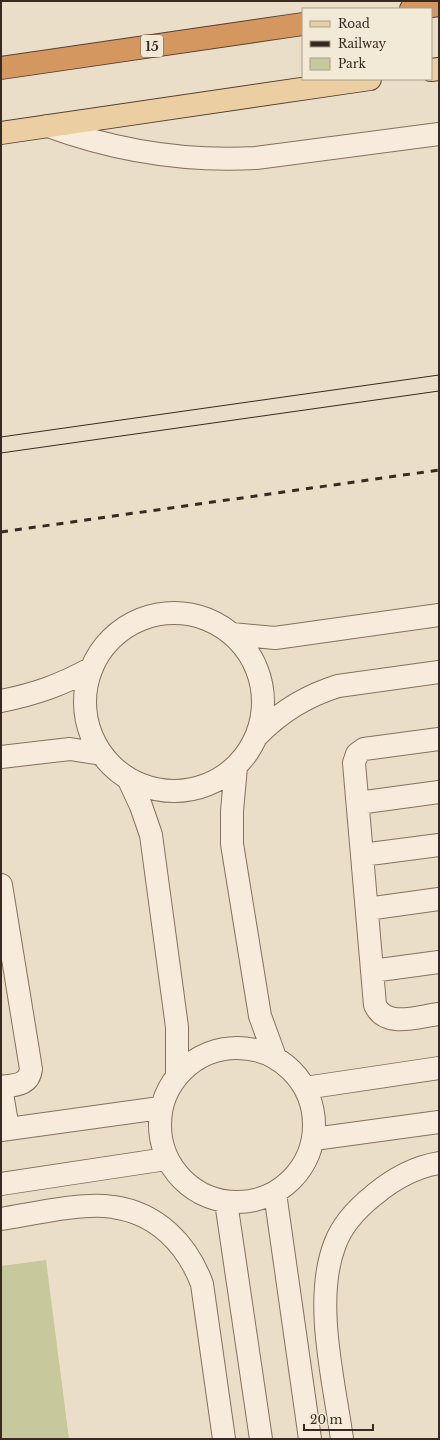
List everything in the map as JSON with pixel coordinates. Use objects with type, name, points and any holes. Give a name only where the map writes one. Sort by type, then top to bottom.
[{"type":"highway","points":[[418,8],[439,5]]},
{"type":"highway","name":"15","points":[[1,68],[302,24]]},
{"type":"main road","points":[[1,133],[363,80]]},
{"type":"street","points":[[48,126],[76,136],[135,152],[165,156],[226,160],[256,158],[439,134]]},
{"type":"street","points":[[258,735],[264,706],[261,676],[248,649],[226,628],[199,615],[169,612],[140,619],[115,634],[96,657],[86,684],[85,714],[93,742],[110,765],[128,778],[134,782],[162,791],[192,790],[220,780],[243,761],[258,735],[269,724],[294,705],[322,691],[338,686],[439,672]]},
{"type":"street","points":[[232,634],[275,638],[439,615]]},
{"type":"street","points":[[1,701],[33,694],[69,680],[92,668]]},
{"type":"street","points":[[439,739],[364,749],[357,754],[354,763],[376,1005],[378,1010],[388,1018],[396,1020],[439,1014]]},
{"type":"street","points":[[1,757],[70,749],[102,754]]},
{"type":"street","points":[[236,767],[232,811],[232,844],[260,1016],[276,1057]]},
{"type":"street","points":[[128,778],[141,806],[151,835],[177,1027],[177,1074]]},
{"type":"street","points":[[358,803],[439,792]]},
{"type":"street","points":[[362,855],[439,845]]},
{"type":"street","points":[[1,885],[31,1069],[29,1078],[22,1084],[1,1087],[5,1130],[160,1108]]},
{"type":"street","points":[[367,909],[439,899]]},
{"type":"street","points":[[372,971],[439,962]]},
{"type":"street","points":[[241,1048],[256,1050],[276,1057],[287,1066],[305,1088],[312,1104],[314,1139],[306,1160],[293,1178],[276,1192],[252,1201],[226,1202],[202,1194],[181,1180],[166,1159],[159,1134],[160,1108],[167,1090],[177,1074],[194,1060],[213,1051],[241,1048]]},
{"type":"street","points":[[305,1088],[439,1068]]},
{"type":"street","points":[[314,1139],[439,1122]]},
{"type":"street","points":[[1,1184],[166,1159]]},
{"type":"street","points":[[342,1439],[326,1313],[326,1290],[335,1243],[348,1221],[366,1202],[386,1185],[409,1172],[439,1163]]},
{"type":"street","points":[[276,1192],[310,1439]]},
{"type":"street","points":[[226,1202],[261,1439]]},
{"type":"street","points":[[1,1219],[83,1207],[113,1207],[147,1217],[162,1227],[175,1239],[193,1262],[202,1284],[224,1439]]},
{"type":"green space","points":[[46,1260],[69,1439],[1,1439],[1,1266]]},
{"type":"tram line","points":[[1,437],[439,375]]},
{"type":"tram line","points":[[1,453],[439,391]]},
{"type":"railway","points":[[1,532],[439,470]]}]
